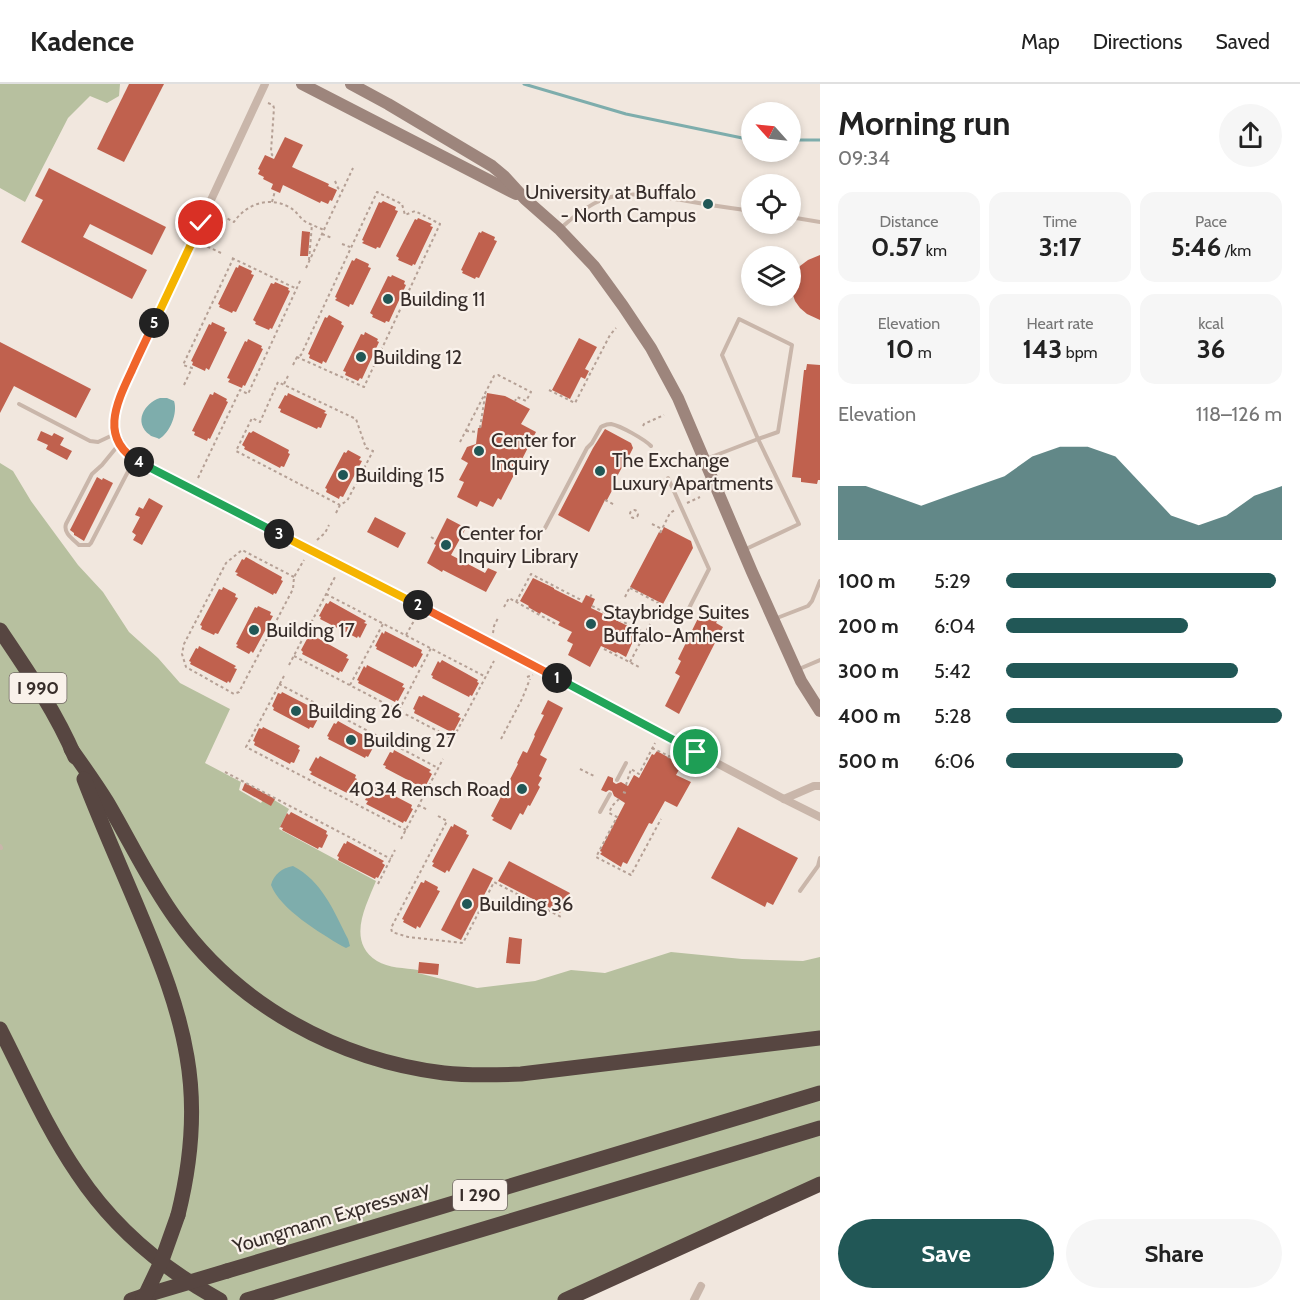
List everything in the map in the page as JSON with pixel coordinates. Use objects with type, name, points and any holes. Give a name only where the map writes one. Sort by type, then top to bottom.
[{"type":"highway","name":"I 990","points":[[0,630],[41,693],[71,749]]},
{"type":"highway","points":[[71,749],[106,801],[156,889],[199,948],[238,985],[269,1008],[302,1029],[335,1044],[406,1067],[445,1073],[482,1075],[521,1074],[820,1038]]},
{"type":"highway","points":[[71,749],[167,983],[184,1039],[189,1077],[191,1125],[187,1173],[178,1215],[162,1260],[139,1299]]},
{"type":"highway","points":[[0,1029],[61,1147],[76,1173],[100,1205],[145,1250],[187,1281],[220,1300]]},
{"type":"highway","name":"Youngmann Expressway","points":[[139,1299],[820,1093]]},
{"type":"highway","name":"I 290","points":[[247,1300],[820,1128]]},
{"type":"highway","points":[[565,1300],[820,1184]]},
{"type":"main road","points":[[302,84],[525,198]]},
{"type":"main road","points":[[351,84],[492,166],[559,229],[594,266],[651,348],[678,398],[773,620],[801,681],[820,711]]},
{"type":"street","points":[[265,84],[121,393],[115,410],[114,426],[120,443],[135,459],[516,656],[820,817]]},
{"type":"street","points":[[784,799],[814,786],[820,786]]},
{"type":"street","points":[[694,1300],[701,1286]]},
{"type":"lane","points":[[559,229],[591,206],[621,195],[642,194],[741,209]]},
{"type":"lane","points":[[801,219],[820,222]]},
{"type":"lane","points":[[705,460],[758,440],[778,432],[792,345],[739,319],[722,355],[758,440],[799,524],[743,550]]},
{"type":"lane","points":[[19,404],[90,441],[98,442],[116,434]]},
{"type":"lane","points":[[545,528],[587,448],[601,427],[609,424],[618,426],[651,446]]},
{"type":"lane","points":[[120,443],[92,474],[66,524],[66,531],[79,545],[91,543],[135,459]]},
{"type":"lane","points":[[668,478],[709,569],[685,616],[672,618]]},
{"type":"lane","points":[[773,620],[808,606],[820,581]]},
{"type":"lane","points":[[796,670],[820,660]]},
{"type":"lane","points":[[617,780],[626,763]]},
{"type":"lane","points":[[600,812],[610,794]]},
{"type":"lane","points":[[800,891],[818,866],[820,858]]},
{"type":"path","points":[[268,103],[274,108],[271,152],[275,158]]},
{"type":"path","points":[[306,268],[353,168]]},
{"type":"path","points":[[335,181],[342,191]]},
{"type":"path","points":[[272,202],[276,191]]},
{"type":"path","points":[[293,365],[297,357],[301,355],[377,192],[402,204],[405,215],[415,212],[440,224],[364,387],[297,357]]},
{"type":"path","points":[[217,213],[234,222],[250,206],[272,202],[287,206],[303,220],[324,230]]},
{"type":"path","points":[[309,262],[312,224]]},
{"type":"path","points":[[322,234],[332,238]]},
{"type":"path","points":[[202,244],[221,253]]},
{"type":"path","points":[[342,244],[351,248]]},
{"type":"path","points":[[184,385],[192,368],[183,364],[232,259],[297,289]]},
{"type":"path","points":[[198,478],[240,390],[248,394],[301,279]]},
{"type":"path","points":[[549,390],[575,403],[588,375],[616,328]]},
{"type":"path","points":[[460,442],[493,378],[498,375],[531,392],[526,401],[517,397],[515,401]]},
{"type":"path","points":[[284,385],[288,376]]},
{"type":"path","points":[[336,513],[340,505],[347,501],[373,451],[366,448],[356,418],[278,382],[260,422],[252,418],[236,451],[340,505]]},
{"type":"path","points":[[480,428],[485,393]]},
{"type":"path","points":[[643,426],[664,415]]},
{"type":"path","points":[[466,430],[477,432]]},
{"type":"path","points":[[685,504],[700,497]]},
{"type":"path","points":[[605,500],[615,505]]},
{"type":"path","points":[[652,524],[661,531],[670,513],[677,509]]},
{"type":"path","points":[[626,510],[636,511],[637,517]]},
{"type":"path","points":[[630,512],[631,518],[642,519]]},
{"type":"path","points":[[317,540],[325,534],[329,525]]},
{"type":"path","points":[[430,537],[436,540]]},
{"type":"path","points":[[294,577],[242,550],[226,563],[184,644],[182,654],[186,667],[234,694],[239,692],[293,589],[294,577],[304,560]]},
{"type":"path","points":[[516,602],[531,574],[583,601]]},
{"type":"path","points":[[289,665],[335,577]]},
{"type":"path","points":[[625,597],[630,588],[660,604],[656,613]]},
{"type":"path","points":[[326,594],[486,677]]},
{"type":"path","points":[[504,607],[509,598],[556,624]]},
{"type":"path","points":[[592,606],[645,633]]},
{"type":"path","points":[[494,633],[494,626],[498,618]]},
{"type":"path","points":[[406,635],[415,619]]},
{"type":"path","points":[[350,686],[383,623]]},
{"type":"path","points":[[630,662],[650,624]]},
{"type":"path","points":[[632,643],[638,646]]},
{"type":"path","points":[[398,711],[430,648]]},
{"type":"path","points":[[604,649],[639,667]]},
{"type":"path","points":[[294,656],[453,739]]},
{"type":"path","points":[[448,748],[494,661]]},
{"type":"path","points":[[501,739],[522,699],[529,678],[533,675]]},
{"type":"path","points":[[284,676],[246,747],[406,830]]},
{"type":"path","points":[[279,684],[438,768]]},
{"type":"path","points":[[626,785],[631,769],[639,774],[655,743]]},
{"type":"path","points":[[652,748],[669,756],[668,759]]},
{"type":"path","points":[[401,839],[443,759]]},
{"type":"path","points":[[580,769],[596,777]]},
{"type":"path","points":[[225,772],[391,859]]},
{"type":"path","points":[[619,799],[609,813],[617,817],[596,857],[612,863],[631,875],[661,819]]},
{"type":"path","points":[[418,805],[428,810]]},
{"type":"path","points":[[438,816],[447,821],[391,928],[392,932],[408,937],[463,943],[495,882],[561,916]]},
{"type":"path","points":[[378,884],[395,850]]},
{"type":"green space","points":[[0,84],[120,84],[119,96],[107,103],[90,96],[68,118],[25,202],[0,188]]},
{"type":"green space","points":[[0,463],[13,471],[31,501],[78,565],[103,592],[129,632],[158,658],[180,683],[230,709],[205,763],[241,782],[239,790],[261,803],[266,795],[289,809],[279,829],[376,881],[364,912],[360,933],[362,944],[377,961],[391,966],[418,970],[418,973],[477,988],[535,981],[571,970],[605,973],[671,952],[742,959],[803,961],[820,957],[820,1184],[565,1300],[0,1300]]},
{"type":"water","points":[[160,398],[174,401],[175,411],[170,428],[159,439],[145,430],[141,419],[149,404]]},
{"type":"water","points":[[293,866],[303,872],[319,888],[343,928],[350,946],[346,948],[312,927],[283,903],[276,894],[271,885],[274,878],[285,868]]},
{"type":"building","points":[[129,84],[164,84],[124,162],[97,149]]},
{"type":"building","points":[[285,137],[303,145],[292,167],[337,190],[328,204],[321,201],[320,203],[283,185],[280,193],[271,189],[273,184],[258,174],[265,155],[274,159]]},
{"type":"building","points":[[49,168],[166,227],[152,255],[90,224],[83,237],[147,270],[132,299],[21,242],[43,200],[35,196]]},
{"type":"building","points":[[383,201],[396,207],[395,210],[398,211],[380,248],[376,249],[362,243],[364,241],[362,240],[379,202]]},
{"type":"building","points":[[418,218],[432,224],[430,226],[433,227],[415,265],[412,266],[398,260],[396,256],[415,219]]},
{"type":"building","points":[[302,231],[310,232],[308,256],[300,256]]},
{"type":"building","points":[[482,231],[495,237],[494,240],[497,241],[479,278],[475,279],[462,273],[461,270],[479,232]]},
{"type":"building","points":[[820,255],[820,320],[807,314],[799,306],[801,306],[801,265]]},
{"type":"building","points":[[356,258],[369,264],[368,267],[371,268],[353,305],[350,304],[349,307],[335,300],[337,298],[335,297],[352,260]]},
{"type":"building","points":[[239,265],[252,271],[251,274],[254,275],[236,312],[232,313],[219,307],[218,304]]},
{"type":"building","name":"Building 11","points":[[392,275],[405,281],[406,285],[389,322],[385,323],[372,317],[370,313],[388,276]]},
{"type":"building","points":[[275,282],[289,288],[290,291],[272,329],[269,330],[255,324],[253,320],[271,283]]},
{"type":"building","points":[[329,315],[342,322],[344,326],[326,363],[323,361],[322,364],[309,358],[308,354],[325,317]]},
{"type":"building","points":[[212,322],[225,328],[224,331],[227,332],[209,370],[206,368],[205,371],[192,365],[191,361]]},
{"type":"building","name":"Building 12","points":[[365,332],[378,339],[379,342],[362,379],[358,381],[345,375],[346,372],[343,371],[361,334],[364,335]]},
{"type":"building","points":[[579,338],[597,347],[585,369],[589,371],[585,379],[581,377],[570,399],[552,390]]},
{"type":"building","points":[[248,339],[262,346],[263,349],[242,388],[228,382],[230,379],[227,378]]},
{"type":"building","points":[[0,342],[91,389],[76,418],[14,386],[0,413]]},
{"type":"building","points":[[807,364],[820,365],[820,480],[817,484],[801,482],[801,478],[792,477],[804,370]]},
{"type":"building","points":[[214,392],[227,399],[228,402],[207,441],[194,435],[195,432],[192,431],[210,394],[213,395]]},
{"type":"building","points":[[288,393],[326,411],[324,413],[327,414],[321,428],[317,429],[280,412],[281,409],[278,408]]},
{"type":"building","name":"Center for Inquiry","points":[[487,393],[505,396],[530,409],[521,424],[536,432],[501,500],[498,498],[493,507],[480,501],[477,507],[457,497],[464,482],[459,480],[468,463],[461,459],[467,447],[476,444]]},
{"type":"building","name":"The Exchange Luxury Apartments","points":[[605,429],[631,443],[633,448],[589,532],[558,515]]},
{"type":"building","points":[[41,431],[52,436],[54,433],[64,438],[60,445],[72,451],[67,460],[46,449],[48,445],[37,440]]},
{"type":"building","points":[[253,431],[289,450],[290,454],[284,467],[280,468],[244,449],[242,445],[249,432]]},
{"type":"building","name":"Building 15","points":[[348,450],[361,457],[359,460],[362,461],[343,497],[340,496],[339,499],[326,492],[325,488],[344,452]]},
{"type":"building","points":[[97,477],[113,483],[84,541],[70,530]]},
{"type":"building","points":[[149,498],[163,506],[142,545],[133,540],[136,535],[132,532],[140,517],[135,515],[139,507],[143,509]]},
{"type":"building","points":[[375,517],[406,533],[398,548],[367,532]]},
{"type":"building","points":[[447,518],[466,528],[451,555],[485,573],[488,568],[497,572],[486,592],[427,563]]},
{"type":"building","name":"The Exchange Luxury Apartments","points":[[664,527],[691,541],[693,548],[663,604],[630,587],[659,532],[661,533]]},
{"type":"building","points":[[246,557],[282,577],[283,581],[276,594],[273,595],[236,575],[238,573],[235,572],[242,559]]},
{"type":"building","name":"Staybridge Suites Buffalo-Amherst","points":[[533,578],[582,603],[586,595],[595,599],[591,608],[637,632],[626,657],[601,646],[590,667],[568,655],[573,644],[567,641],[572,632],[558,625],[560,622],[541,612],[540,614],[520,601]]},
{"type":"building","points":[[223,587],[236,594],[235,597],[238,598],[218,634],[214,635],[201,629],[200,625],[219,589],[222,590]]},
{"type":"building","points":[[330,601],[366,621],[364,623],[367,624],[360,638],[320,619],[319,616],[326,603]]},
{"type":"building","name":"Building 17","points":[[258,606],[271,612],[270,615],[273,616],[253,653],[251,651],[249,654],[236,647],[238,645],[236,644],[255,607]]},
{"type":"building","points":[[704,606],[716,612],[714,616],[719,618],[716,623],[723,627],[679,714],[665,706],[680,676],[675,673],[681,661],[678,659]]},
{"type":"building","points":[[385,631],[422,650],[423,654],[416,667],[413,668],[376,649],[375,646],[382,632],[384,634]]},
{"type":"building","points":[[312,635],[348,655],[346,658],[349,659],[342,672],[339,673],[302,654],[301,650],[308,637]]},
{"type":"building","points":[[199,646],[236,666],[234,668],[237,669],[230,683],[190,664],[189,661]]},
{"type":"building","points":[[442,660],[478,680],[479,683],[472,696],[469,697],[432,678],[431,675],[438,661],[440,663]]},
{"type":"building","points":[[367,665],[404,684],[402,687],[405,688],[398,701],[395,702],[358,683],[357,680],[364,666],[366,668]]},
{"type":"building","name":"Building 26","points":[[282,692],[319,711],[317,714],[320,715],[313,728],[309,729],[273,710],[272,706],[278,693]]},
{"type":"building","points":[[423,695],[460,714],[458,717],[461,718],[454,731],[451,732],[414,713],[413,709],[419,696]]},
{"type":"building","name":"4034 Rensch Road","points":[[548,700],[563,708],[540,755],[547,759],[539,776],[542,778],[538,785],[540,787],[530,806],[528,805],[523,815],[520,813],[511,830],[492,820],[494,818],[491,816],[523,751],[527,753],[544,715],[541,714]]},
{"type":"building","name":"Building 27","points":[[338,721],[374,741],[375,744],[368,757],[365,758],[328,739],[327,736],[334,723]]},
{"type":"building","points":[[263,727],[300,746],[294,763],[290,764],[254,745],[253,741],[259,728]]},
{"type":"building","points":[[394,750],[431,770],[429,772],[432,774],[425,787],[385,768],[386,766],[383,765],[390,752],[393,753]]},
{"type":"building","points":[[657,751],[680,764],[676,775],[691,782],[677,807],[665,801],[652,824],[649,823],[627,864],[623,862],[621,867],[600,854],[602,852],[600,851],[625,803],[614,796],[612,791],[601,790],[608,776],[613,778],[616,784],[621,782],[628,786],[634,775],[639,778],[652,754],[654,755]]},
{"type":"building","points":[[320,756],[356,775],[357,779],[350,792],[347,793],[310,774],[312,772],[309,770],[316,757],[318,759]]},
{"type":"building","points":[[245,783],[275,799],[271,806],[242,790]]},
{"type":"building","points":[[376,786],[412,805],[413,809],[406,822],[403,823],[366,804],[368,801],[365,800],[372,787]]},
{"type":"building","points":[[291,812],[327,831],[328,835],[322,848],[318,849],[282,830],[283,828],[280,827],[287,813],[289,815]]},
{"type":"building","points":[[454,824],[467,831],[466,834],[469,835],[449,872],[447,870],[445,873],[432,866],[434,863],[432,862]]},
{"type":"building","points":[[738,827],[798,858],[773,905],[767,902],[765,907],[711,878]]},
{"type":"building","points":[[347,841],[384,861],[382,863],[385,865],[378,878],[375,879],[338,860],[337,856]]},
{"type":"building","points":[[509,861],[570,893],[560,913],[498,881]]},
{"type":"building","name":"Building 36","points":[[473,868],[493,878],[461,940],[441,930]]},
{"type":"building","points":[[425,880],[438,887],[437,890],[440,891],[420,928],[417,926],[416,929],[403,922],[402,919],[421,882],[424,883]]},
{"type":"building","points":[[509,937],[522,939],[520,964],[506,963]]},
{"type":"building","points":[[419,962],[439,964],[438,975],[418,973]]},
{"type":"waterway","points":[[524,84],[626,114],[741,138]]},
{"type":"waterway","points":[[801,140],[820,140]]},
{"type":"place","name":"University at Buffalo - North Campus","points":[[708,204]]},
{"type":"place","name":"Building 11","points":[[388,299]]},
{"type":"place","name":"Building 12","points":[[361,357]]},
{"type":"place","name":"Center for Inquiry","points":[[479,451]]},
{"type":"place","name":"The Exchange Luxury Apartments","points":[[600,471]]},
{"type":"place","name":"Building 15","points":[[343,475]]},
{"type":"place","name":"Center for Inquiry Library","points":[[446,545]]},
{"type":"place","name":"Staybridge Suites Buffalo-Amherst","points":[[591,624]]},
{"type":"place","name":"Building 17","points":[[254,630]]},
{"type":"place","name":"Building 26","points":[[296,711]]},
{"type":"place","name":"Building 27","points":[[351,740]]},
{"type":"place","name":"4034 Rensch Road","points":[[522,789]]},
{"type":"place","name":"Building 36","points":[[467,904]]},
{"type":"route","points":[[201,223],[115,410],[114,426],[123,448],[142,463],[516,656],[696,752]]}]
